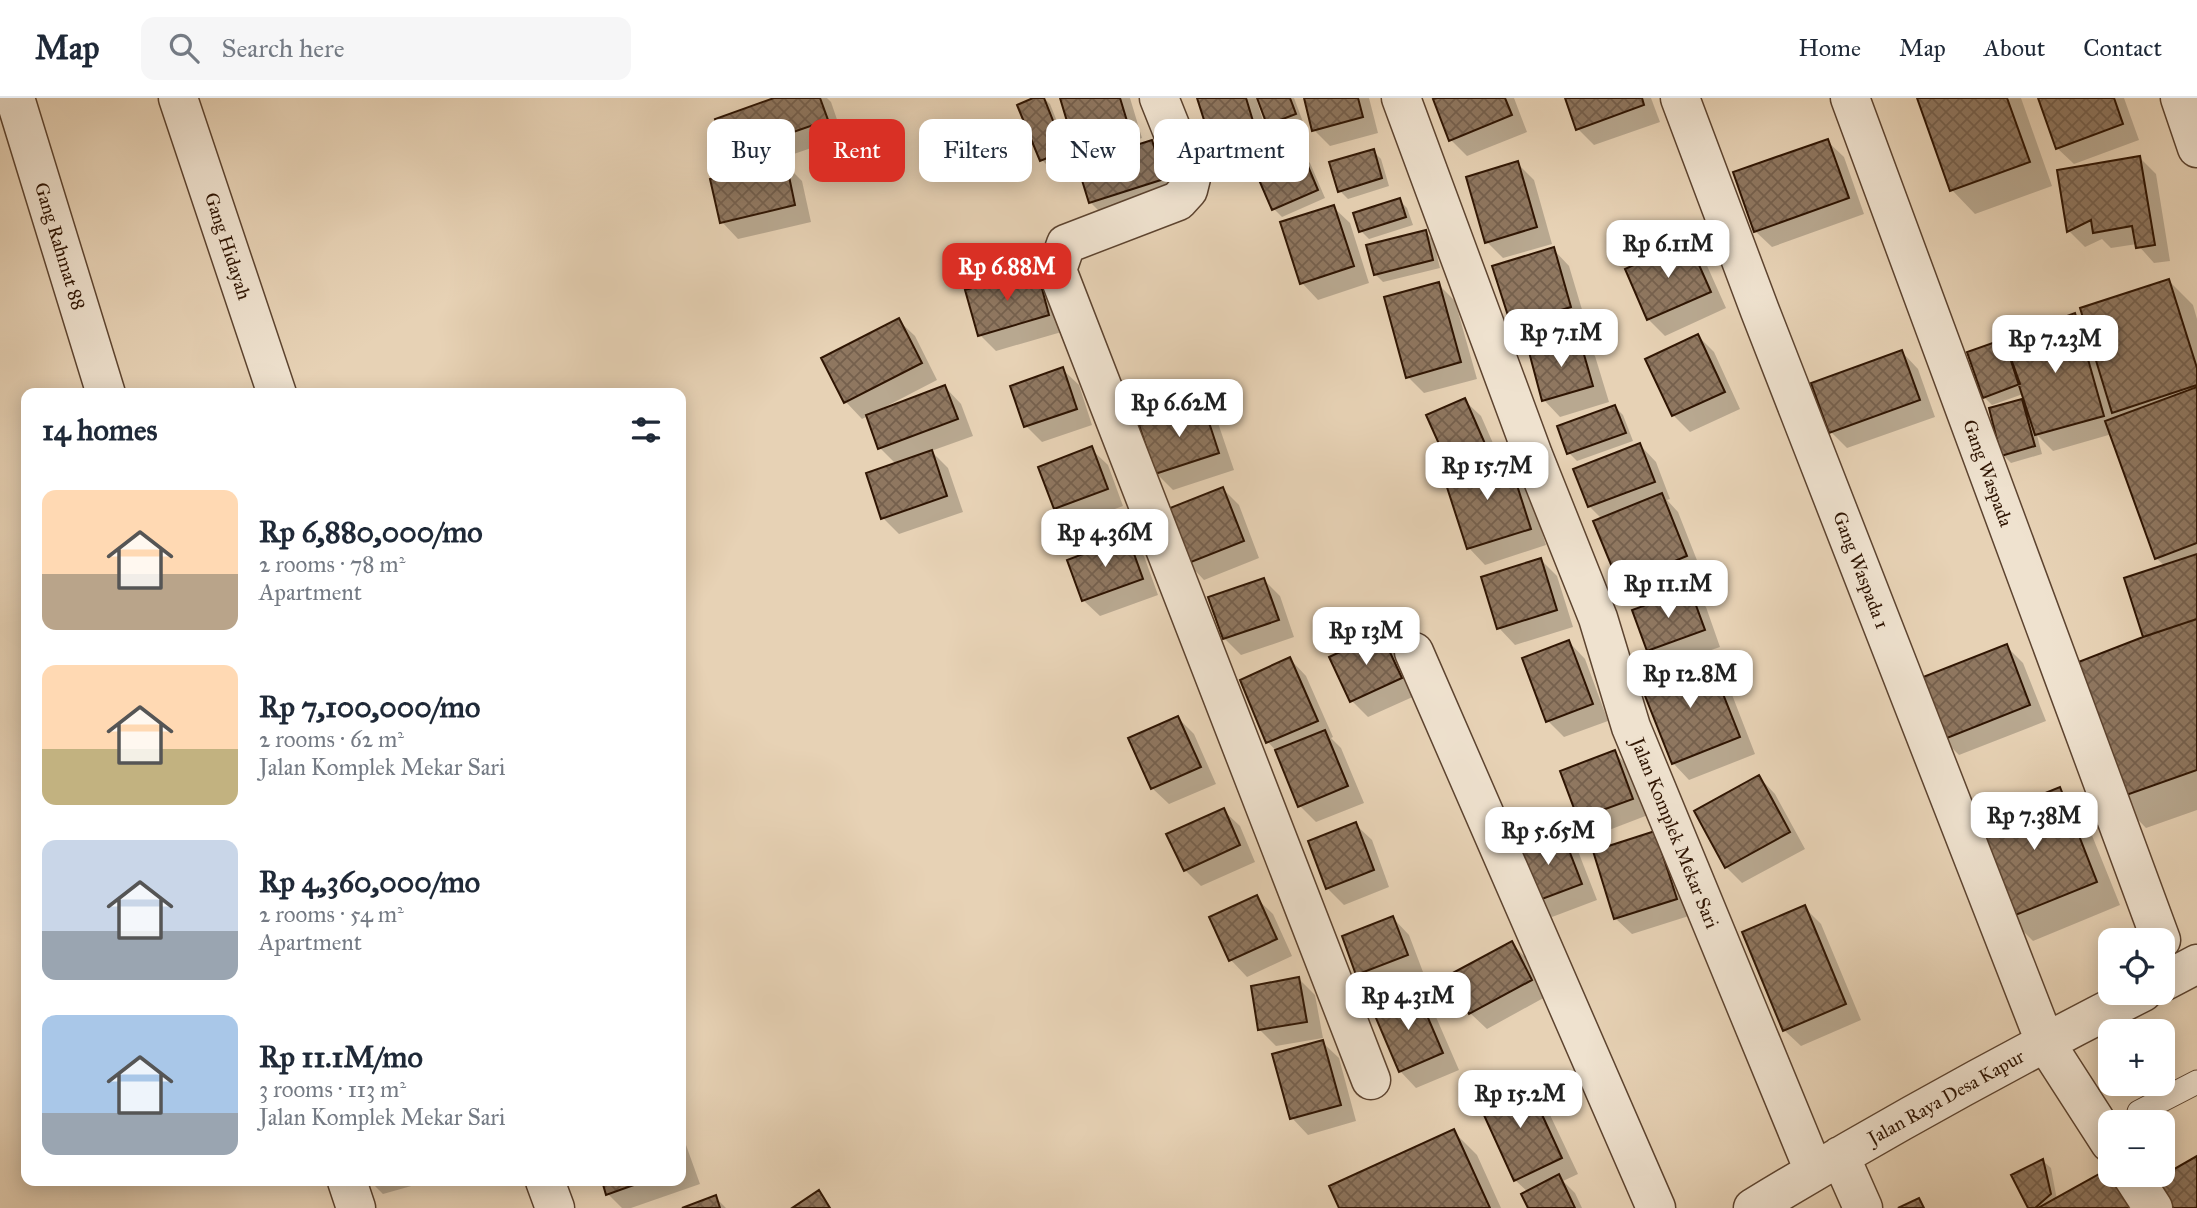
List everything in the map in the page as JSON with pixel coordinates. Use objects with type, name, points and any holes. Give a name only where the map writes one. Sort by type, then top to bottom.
[{"type":"street","name":"Gang Rahmat 88","points":[[15,98],[104,388]]},
{"type":"street","name":"Gang Hidayah","points":[[178,98],[275,388]]},
{"type":"street","points":[[1159,98],[1191,178],[1188,190],[1178,201],[1066,244],[1057,270],[1371,1080]]},
{"type":"street","name":"Jalan Komplek Mekar Sari","points":[[1401,98],[1533,455],[1598,618],[1631,727],[1827,1163],[1863,1208]]},
{"type":"street","name":"Gang Waspada 1","points":[[1680,98],[1760,311],[2045,1042],[2098,1124]]},
{"type":"street","name":"Gang Waspada","points":[[1850,98],[2157,928]]},
{"type":"street","points":[[2180,98],[2197,148]]},
{"type":"street","points":[[1414,652],[1656,1208]]},
{"type":"street","name":"Jalan Raya Desa Kapur","points":[[1753,1208],[1827,1163],[2110,1005]]},
{"type":"street","points":[[349,1186],[356,1208]]},
{"type":"street","points":[[547,1186],[555,1208]]},
{"type":"street","points":[[2139,1187],[2152,1208]]},
{"type":"lane","points":[[2143,1110],[2197,1082]]},
{"type":"building","points":[[774,98],[820,98],[828,119],[809,119],[809,127],[795,131],[795,119],[715,119]]},
{"type":"building","points":[[1033,98],[1044,98],[1052,119],[1046,119],[1046,159],[1040,161],[1032,142],[1032,119],[1023,119],[1017,105]]},
{"type":"building","points":[[1060,98],[1120,98],[1126,119],[1066,119]]},
{"type":"building","points":[[1197,98],[1246,98],[1252,119],[1204,119]]},
{"type":"building","points":[[1257,98],[1290,98],[1296,114],[1283,119],[1265,119]]},
{"type":"building","points":[[1304,98],[1358,98],[1363,117],[1312,131]]},
{"type":"building","points":[[1505,98],[1512,115],[1449,141],[1433,99]]},
{"type":"building","points":[[1565,98],[1642,98],[1644,105],[1576,130]]},
{"type":"building","points":[[1917,98],[2007,98],[2030,162],[1950,191]]},
{"type":"building","points":[[2038,98],[2114,98],[2123,124],[2056,149]]},
{"type":"building","points":[[1828,139],[1849,198],[1754,232],[1733,172]]},
{"type":"building","points":[[1152,140],[1155,182],[1089,203],[1083,182],[1140,182],[1140,144]]},
{"type":"building","points":[[1374,149],[1382,178],[1338,192],[1329,162]]},
{"type":"building","points":[[2140,156],[2155,245],[2136,248],[2132,226],[2093,233],[2091,220],[2067,232],[2057,170]]},
{"type":"building","points":[[1518,161],[1537,227],[1485,243],[1466,177]]},
{"type":"building","points":[[1309,169],[1318,190],[1272,210],[1260,182],[1309,182]]},
{"type":"building","points":[[711,182],[790,182],[795,205],[720,223]]},
{"type":"building","points":[[1400,198],[1406,217],[1359,232],[1353,213]]},
{"type":"building","points":[[1334,205],[1354,266],[1300,284],[1280,222]]},
{"type":"building","points":[[1426,230],[1433,260],[1374,275],[1366,245]]},
{"type":"building","points":[[1688,240],[1711,292],[1647,320],[1625,269]]},
{"type":"building","points":[[1554,247],[1571,307],[1511,325],[1492,266]]},
{"type":"building","points":[[1037,270],[1049,315],[978,336],[965,290]]},
{"type":"building","points":[[2169,279],[2197,368],[2197,385],[2112,413],[2080,308]]},
{"type":"building","points":[[1439,282],[1461,362],[1406,378],[1384,297]]},
{"type":"building","points":[[2075,313],[2104,416],[2035,435],[2004,339]]},
{"type":"building","points":[[899,318],[922,363],[844,403],[821,358]]},
{"type":"building","points":[[1698,334],[1725,392],[1672,416],[1645,359]]},
{"type":"building","points":[[1579,337],[1593,386],[1542,401],[1529,352]]},
{"type":"building","points":[[2004,339],[2020,384],[1983,398],[1967,352]]},
{"type":"building","points":[[1902,350],[1920,400],[1829,433],[1811,383]]},
{"type":"building","points":[[1063,367],[1077,409],[1024,427],[1010,386]]},
{"type":"building","points":[[945,385],[958,419],[878,449],[866,415]]},
{"type":"building","points":[[2197,387],[2197,543],[2155,559],[2105,421]]},
{"type":"building","points":[[1465,398],[1486,446],[1448,464],[1426,415]]},
{"type":"building","points":[[2022,399],[2035,446],[2001,456],[1989,408]]},
{"type":"building","points":[[1203,404],[1219,453],[1155,474],[1139,425]]},
{"type":"building","points":[[1615,405],[1626,433],[1567,454],[1557,426]]},
{"type":"building","points":[[1640,443],[1655,482],[1588,507],[1573,469]]},
{"type":"building","points":[[1092,446],[1108,489],[1054,509],[1038,467]]},
{"type":"building","points":[[932,450],[947,496],[881,519],[866,473]]},
{"type":"building","points":[[1507,454],[1531,529],[1467,549],[1443,475]]},
{"type":"building","points":[[1223,487],[1244,541],[1186,564],[1165,510]]},
{"type":"building","points":[[1662,493],[1687,556],[1619,584],[1593,521]]},
{"type":"building","points":[[1128,537],[1143,579],[1082,601],[1067,560]]},
{"type":"building","points":[[2197,554],[2197,619],[2143,637],[2124,578]]},
{"type":"building","points":[[1541,558],[1557,610],[1497,629],[1481,577]]},
{"type":"building","points":[[1264,578],[1279,620],[1223,639],[1208,597]]},
{"type":"building","points":[[1690,589],[1705,630],[1647,651],[1632,610]]},
{"type":"building","points":[[2197,619],[2197,770],[2115,799],[2068,666]]},
{"type":"building","points":[[1381,633],[1402,678],[1350,702],[1329,657]]},
{"type":"building","points":[[1569,640],[1593,704],[1546,722],[1522,658]]},
{"type":"building","points":[[2007,644],[2030,705],[1942,740],[1918,679]]},
{"type":"building","points":[[1708,656],[1740,737],[1672,764],[1640,683]]},
{"type":"building","points":[[1290,657],[1318,721],[1266,743],[1240,680]]},
{"type":"building","points":[[1178,716],[1201,767],[1151,789],[1128,738]]},
{"type":"building","points":[[1325,730],[1348,786],[1298,807],[1275,750]]},
{"type":"building","points":[[1615,750],[1633,799],[1578,819],[1560,771]]},
{"type":"building","points":[[1759,775],[1790,832],[1725,868],[1694,811]]},
{"type":"building","points":[[2060,787],[2097,882],[2008,918],[1971,823]]},
{"type":"building","points":[[1224,808],[1240,845],[1184,871],[1166,834]]},
{"type":"building","points":[[1356,822],[1374,870],[1326,889],[1308,841]]},
{"type":"building","points":[[1655,831],[1677,899],[1614,919],[1593,851]]},
{"type":"building","points":[[1562,832],[1582,884],[1534,902],[1515,850]]},
{"type":"building","points":[[1257,895],[1277,939],[1229,961],[1209,917]]},
{"type":"building","points":[[1805,905],[1846,1004],[1783,1031],[1742,932]]},
{"type":"building","points":[[1393,916],[1408,955],[1356,975],[1342,936]]},
{"type":"building","points":[[1512,941],[1532,980],[1469,1014],[1449,975]]},
{"type":"building","points":[[1299,977],[1307,1022],[1258,1030],[1251,986]]},
{"type":"building","points":[[1417,992],[1443,1053],[1399,1072],[1373,1011]]},
{"type":"building","points":[[1323,1040],[1341,1105],[1290,1119],[1272,1054]]},
{"type":"building","points":[[1526,1080],[1562,1158],[1514,1181],[1478,1102]]},
{"type":"building","points":[[1454,1129],[1490,1208],[1339,1208],[1329,1186]]},
{"type":"building","points":[[2197,1156],[2197,1208],[2173,1208],[2161,1187],[2175,1187],[2175,1169]]},
{"type":"building","points":[[2043,1159],[2051,1194],[2035,1208],[2028,1208],[2011,1175]]},
{"type":"building","points":[[1559,1174],[1575,1208],[1528,1208],[1521,1194]]},
{"type":"building","points":[[2098,1175],[2098,1187],[2130,1187],[2142,1208],[2038,1208]]},
{"type":"building","points":[[603,1186],[631,1186],[606,1195]]},
{"type":"building","points":[[819,1190],[830,1208],[792,1208]]},
{"type":"building","points":[[716,1195],[720,1208],[682,1208]]},
{"type":"building","points":[[1919,1198],[1924,1208],[1898,1208]]}]
